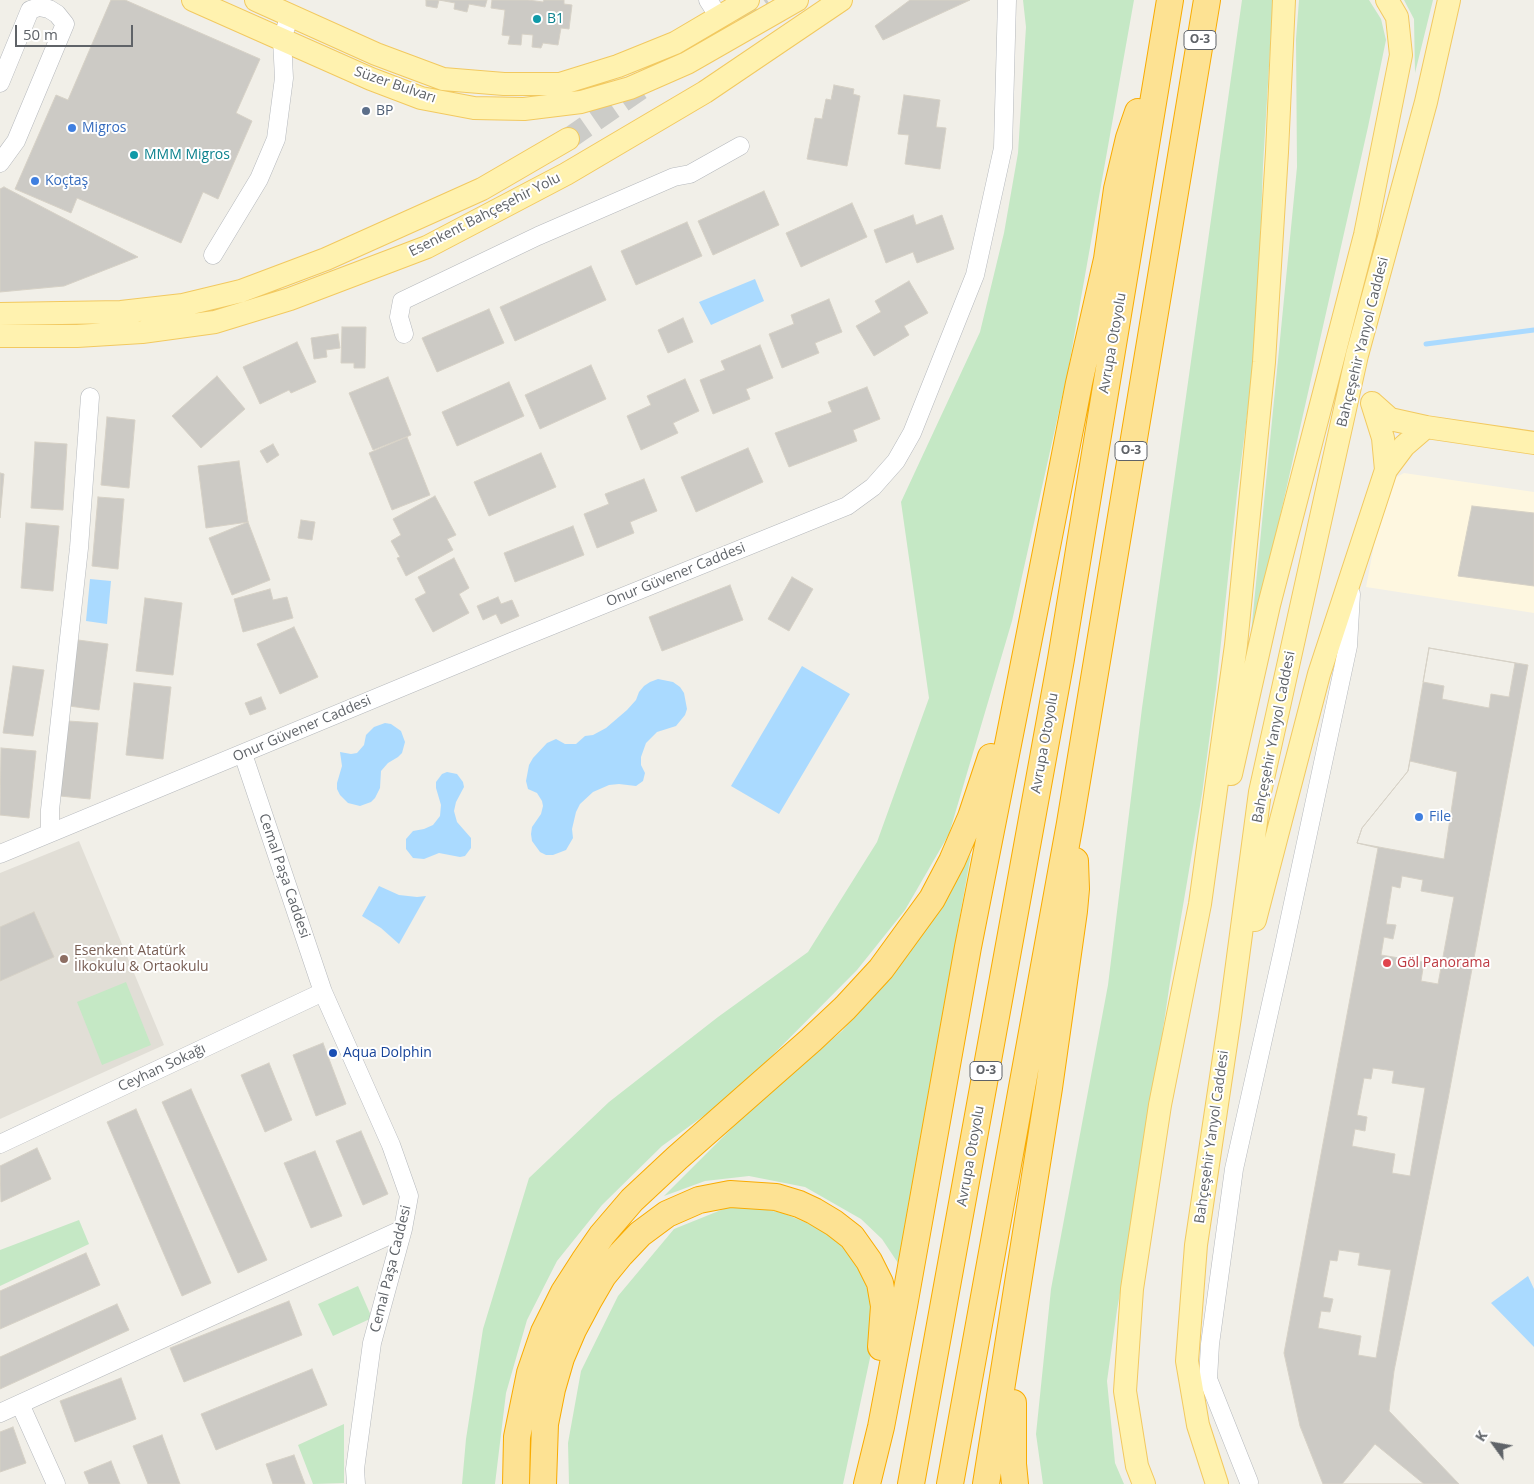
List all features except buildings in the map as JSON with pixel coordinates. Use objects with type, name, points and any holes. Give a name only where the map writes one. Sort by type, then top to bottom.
[{"type":"highway","name":"Avrupa Otoyolu","points":[[911,1484],[1060,659],[1170,0]]},
{"type":"highway","name":"O-3","points":[[950,1484],[1070,823],[1207,0]]},
{"type":"highway","points":[[869,1473],[881,1426],[970,938],[1025,657],[1079,383],[1107,259],[1117,188],[1129,138],[1161,51]]},
{"type":"highway","points":[[516,1484],[517,1438],[530,1373],[544,1332],[564,1292],[602,1235],[632,1200],[676,1158],[812,1040],[881,969],[906,936],[932,899],[952,861],[971,817],[985,779],[1005,702],[1025,657]]},
{"type":"highway","points":[[986,1484],[1049,1088],[1074,911],[1076,889],[1075,856],[1070,823]]},
{"type":"highway","points":[[543,1484],[545,1424],[561,1358],[573,1330],[603,1276],[640,1234],[667,1214],[699,1200],[730,1194],[776,1196],[806,1207],[834,1223],[852,1237],[869,1261],[880,1283],[884,1306],[880,1356],[869,1439],[869,1473]]},
{"type":"highway","points":[[1016,1484],[1012,1434],[1013,1397],[1023,1302],[1032,1242],[1031,1199]]},
{"type":"main road","name":"Süzer Bulvarı","points":[[193,0],[371,79],[421,98],[474,108],[524,109],[581,102],[630,88],[687,64],[797,0]]},
{"type":"main road","name":"Süzer Bulvarı","points":[[274,6],[376,54],[443,79],[504,84],[560,84],[618,66],[675,43],[713,9],[748,0]]},
{"type":"main road","name":"Esenkent Bahçeşehir Yolu","points":[[0,336],[77,336],[142,332],[215,322],[290,299],[427,247],[566,174],[705,92],[841,0]]},
{"type":"main road","points":[[1200,904],[1236,645],[1264,362],[1284,0]]},
{"type":"main road","points":[[1144,1484],[1138,1466],[1125,1391],[1132,1289],[1160,1104],[1200,904],[1269,605],[1367,226],[1401,55],[1397,18],[1387,0]]},
{"type":"main road","name":"Bahçeşehir Yanyol Caddesi","points":[[1218,1484],[1198,1425],[1187,1361],[1196,1245],[1230,1017],[1260,792],[1357,355],[1426,102],[1449,0]]},
{"type":"main road","name":"Esenkent Bahçeşehir Yolu","points":[[0,314],[121,312],[183,305],[240,291],[326,260],[396,229],[482,189],[568,139]]},
{"type":"main road","points":[[1357,355],[1365,390],[1372,403],[1383,438],[1386,470]]},
{"type":"main road","points":[[1372,403],[1390,419],[1426,427],[1534,443]]},
{"type":"main road","points":[[1230,1017],[1319,674],[1386,470],[1404,446],[1426,427]]},
{"type":"street","name":"Onur Güvener Caddesi","points":[[0,854],[520,638],[847,506],[874,487],[896,461],[912,433],[975,275],[1003,148],[1007,0]]},
{"type":"street","points":[[213,255],[259,179],[276,139],[284,78],[281,50],[282,39],[274,6]]},
{"type":"street","points":[[0,83],[30,10],[39,7],[49,9],[57,14],[65,24],[16,141],[2,156]]},
{"type":"street","points":[[404,334],[399,317],[402,301],[538,236],[674,177],[690,174],[740,146]]},
{"type":"street","points":[[50,833],[50,810],[78,548],[90,397]]},
{"type":"street","points":[[1249,1482],[1208,1379],[1210,1344],[1234,1170],[1284,950],[1348,646],[1353,571]]},
{"type":"street","name":"Cemal Paşa Caddesi","points":[[243,754],[323,992],[392,1145],[410,1196],[372,1343],[355,1469],[356,1484]]},
{"type":"street","name":"Ceyhan Sokağı","points":[[0,1144],[323,992]]},
{"type":"street","points":[[0,1413],[403,1229]]},
{"type":"street","points":[[20,1404],[56,1484]]},
{"type":"shaded area","points":[[1404,473],[1534,492],[1534,613],[1366,587],[1386,483]]},
{"type":"shaded area","name":"Esenkent Atatürk İlkokulu & Ortaokulu","points":[[79,841],[164,1045],[0,1119],[0,873]]},
{"type":"green space","points":[[1023,0],[1134,0],[1068,371],[1012,621],[949,834],[905,910],[857,970],[734,1094],[662,1146],[602,1205],[557,1261],[527,1320],[506,1393],[495,1484],[462,1484],[466,1439],[483,1329],[529,1178],[609,1102],[718,1017],[808,952],[877,842],[929,698],[901,502],[980,332],[1004,233],[1018,153],[1026,27]]},
{"type":"green space","points":[[1242,0],[1273,0],[1263,165],[1257,336],[1202,794],[1170,982],[1146,1144],[1117,1310],[1107,1381],[1115,1463],[1124,1484],[1043,1484],[1036,1434],[1051,1289],[1108,985],[1142,708]]},
{"type":"green space","points":[[1299,0],[1369,0],[1381,19],[1386,40],[1249,654],[1297,167],[1296,39]]},
{"type":"green space","points":[[1404,0],[1433,0],[1415,73],[1414,19]]},
{"type":"green space","points":[[971,854],[898,1263],[882,1239],[861,1219],[805,1187],[749,1176],[705,1181],[664,1196],[757,1103],[842,1031],[899,965]]},
{"type":"green space","points":[[126,982],[151,1045],[102,1065],[77,1002]]},
{"type":"green space","points":[[736,1204],[783,1213],[821,1229],[844,1245],[862,1274],[874,1308],[873,1344],[843,1484],[569,1484],[568,1443],[581,1371],[618,1296],[674,1229]]},
{"type":"green space","points":[[79,1220],[89,1244],[0,1286],[0,1250]]},
{"type":"green space","points":[[358,1286],[372,1318],[333,1336],[318,1304]]},
{"type":"green space","points":[[344,1424],[344,1483],[313,1484],[298,1445]]},
{"type":"water","points":[[755,279],[764,301],[711,325],[699,302]]},
{"type":"water","points":[[90,579],[111,581],[107,624],[86,621]]},
{"type":"water","points":[[802,666],[850,694],[779,814],[731,786]]},
{"type":"water","points":[[658,679],[673,682],[680,687],[684,693],[687,709],[685,715],[676,726],[657,732],[646,743],[641,757],[641,765],[645,773],[643,781],[636,786],[609,785],[593,792],[580,804],[576,812],[572,829],[573,838],[566,850],[553,855],[546,855],[540,852],[532,841],[531,834],[532,827],[541,814],[543,806],[537,793],[528,789],[526,781],[529,765],[533,758],[547,743],[556,739],[565,744],[576,744],[585,736],[593,735],[606,728],[627,710],[636,700],[644,686]]},
{"type":"water","points":[[385,723],[391,724],[401,731],[405,742],[402,753],[388,763],[381,771],[380,788],[371,802],[360,806],[348,803],[337,789],[342,766],[340,752],[357,753],[364,745],[366,735],[374,727]]},
{"type":"water","points":[[447,772],[457,774],[463,782],[464,787],[456,802],[454,811],[457,822],[471,838],[471,848],[465,856],[460,857],[439,853],[424,859],[413,858],[406,849],[406,839],[413,831],[433,825],[440,816],[441,805],[436,782],[442,774]]},
{"type":"water","points":[[379,886],[399,895],[426,896],[399,944],[381,928],[362,916]]},
{"type":"water","points":[[1528,1276],[1534,1289],[1534,1347],[1491,1303]]},
{"type":"waterway","points":[[1426,344],[1534,330]]},
{"type":"tunnel","points":[[711,40],[767,0]]},
{"type":"tunnel","points":[[568,139],[646,85]]},
{"type":"place","name":"B1","points":[[537,19]]},
{"type":"place","name":"BP","points":[[366,111]]},
{"type":"place","name":"Migros","points":[[72,128]]},
{"type":"place","name":"MMM Migros","points":[[134,155]]},
{"type":"place","name":"Koçtaş","points":[[35,181]]},
{"type":"place","name":"File","points":[[1419,817]]},
{"type":"place","name":"Esenkent Atatürk İlkokulu & Ortaokulu","points":[[64,959]]},
{"type":"place","name":"Göl Panorama","points":[[1387,963]]},
{"type":"place","name":"Aqua Dolphin","points":[[333,1053]]}]
